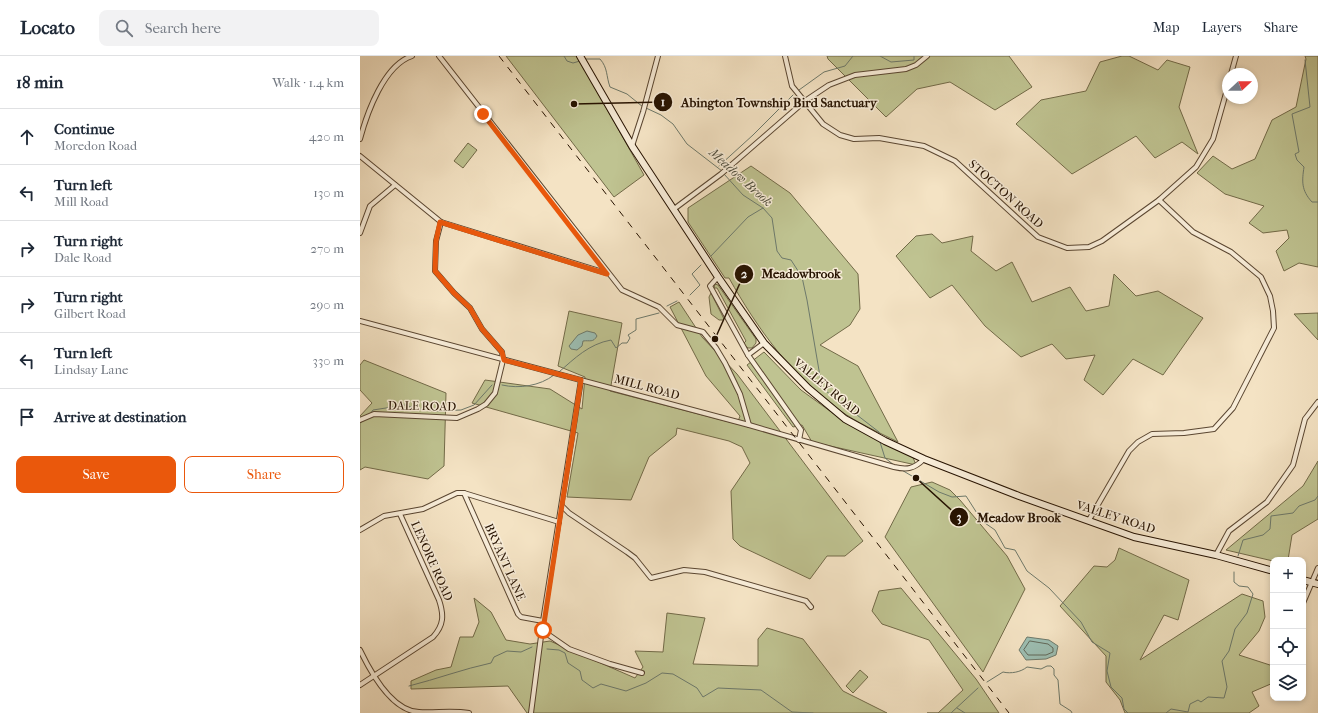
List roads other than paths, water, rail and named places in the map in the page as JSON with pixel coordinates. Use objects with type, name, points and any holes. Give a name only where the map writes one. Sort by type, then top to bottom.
[{"type":"main road","name":"VALLEY ROAD","points":[[580,56],[632,146],[718,277],[764,343],[808,388],[845,419],[875,436],[924,459],[1019,496],[1134,537],[1216,555],[1270,570]]},
{"type":"street","points":[[360,139],[366,118],[383,84],[397,66],[406,58],[412,56]]},
{"type":"street","points":[[439,56],[607,274],[622,290],[659,307],[677,325],[703,332],[716,348],[725,363],[740,394],[749,425]]},
{"type":"street","points":[[632,146],[658,56]]},
{"type":"street","name":"STOCTON ROAD","points":[[785,56],[792,86],[813,114],[823,124],[840,135],[854,139],[879,138],[924,146],[955,161],[1038,237],[1054,245],[1067,248],[1089,247],[1102,241],[1159,200],[1196,167],[1213,139],[1223,104]]},
{"type":"street","points":[[674,209],[721,174],[804,101],[829,85],[855,75],[906,69],[916,65],[926,56]]},
{"type":"street","points":[[1233,68],[1236,56]]},
{"type":"street","points":[[360,156],[440,222],[607,274]]},
{"type":"street","points":[[360,233],[370,206],[395,185]]},
{"type":"street","points":[[1089,520],[1129,451],[1138,442],[1152,434],[1184,433],[1214,429],[1223,420],[1233,408],[1274,328],[1274,311],[1270,296],[1261,276],[1231,252],[1193,232],[1159,200]]},
{"type":"street","points":[[440,222],[436,241],[435,271],[454,293],[470,308],[482,329],[502,352],[504,360]]},
{"type":"street","points":[[718,277],[710,286],[748,355],[801,430],[799,440]]},
{"type":"street","name":"MILL ROAD","points":[[360,321],[749,425],[894,468],[906,470],[918,466],[924,459]]},
{"type":"street","points":[[748,355],[764,343]]},
{"type":"street","name":"DALE ROAD","points":[[362,418],[374,414],[457,418],[469,414],[486,404],[495,393],[504,360]]},
{"type":"street","points":[[531,713],[543,621],[581,380]]},
{"type":"street","points":[[1216,555],[1229,530],[1267,502],[1293,465],[1305,420],[1318,402]]},
{"type":"street","points":[[360,530],[384,516],[423,509],[457,493],[464,493],[559,522]]},
{"type":"street","name":"BRYANT LANE","points":[[464,493],[518,614],[521,617],[543,621]]},
{"type":"street","points":[[562,506],[569,513],[631,555],[651,578],[684,570],[705,572],[806,601],[811,607]]},
{"type":"street","name":"LENORE ROAD","points":[[375,675],[433,638],[440,629],[443,613],[440,600],[400,514]]},
{"type":"street","points":[[1306,598],[1315,583],[1318,568]]},
{"type":"street","points":[[543,630],[569,649],[610,664],[642,673]]},
{"type":"street","points":[[360,650],[393,701],[408,710],[418,712],[467,713]]},
{"type":"street","points":[[360,685],[375,675]]},
{"type":"water","points":[[587,331],[595,333],[597,336],[596,338],[593,340],[583,341],[582,346],[577,350],[571,349],[569,346],[578,335]]},
{"type":"water","points":[[1027,637],[1049,640],[1058,646],[1056,655],[1046,659],[1026,660],[1019,650]]},
{"type":"waterway","name":"Meadow Brook","points":[[564,56],[567,61],[573,63],[580,61]]},
{"type":"waterway","points":[[799,90],[824,72],[845,66],[853,56]]},
{"type":"waterway","points":[[880,56],[891,62],[914,60],[914,56]]},
{"type":"waterway","name":"Meadow Brook","points":[[585,59],[600,59],[606,69],[610,87],[627,94],[643,107]]},
{"type":"waterway","points":[[1305,60],[1310,107],[1292,114],[1299,152],[1295,154],[1297,160],[1304,167],[1303,185],[1308,198],[1312,202],[1318,202]]},
{"type":"waterway","points":[[719,166],[793,95]]},
{"type":"waterway","name":"Meadow Brook","points":[[646,108],[661,115],[673,124],[687,144],[722,171]]},
{"type":"waterway","name":"Meadow Brook","points":[[724,174],[743,195],[763,208],[772,218],[777,251],[782,258],[791,260],[802,277],[822,388],[879,432],[879,434]]},
{"type":"waterway","points":[[711,256],[748,217],[763,208]]},
{"type":"waterway","points":[[690,295],[700,285],[692,274],[701,265]]},
{"type":"waterway","points":[[667,306],[677,301]]},
{"type":"waterway","points":[[559,372],[583,352],[603,342],[611,340],[616,348],[622,343],[627,343],[630,338],[628,335],[636,330],[636,319],[659,313]]},
{"type":"waterway","points":[[502,385],[515,387],[529,386],[542,382],[554,375]]},
{"type":"waterway","points":[[370,414],[373,410],[405,405],[418,409],[437,411],[461,410],[474,405],[492,385]]},
{"type":"waterway","points":[[360,423],[368,418]]},
{"type":"waterway","name":"Meadow Brook","points":[[880,442],[885,458],[894,465]]},
{"type":"waterway","name":"Meadow Brook","points":[[900,469],[939,492],[952,497],[966,496],[982,521],[995,530],[1005,548],[1015,550],[1027,571],[1049,588],[1081,622],[1092,642],[1110,653],[1107,671],[1111,687],[1122,698],[1124,709],[1128,713]]},
{"type":"waterway","points":[[1238,556],[1243,540],[1263,535],[1270,529],[1271,516],[1293,513],[1299,506],[1315,500],[1318,496]]},
{"type":"waterway","points":[[1166,713],[1171,709],[1188,712],[1190,704],[1198,700],[1201,702],[1208,697],[1224,698],[1227,687],[1222,661],[1229,651],[1235,629],[1247,613],[1253,594],[1248,587],[1239,586],[1234,582],[1234,572]]},
{"type":"waterway","points":[[409,686],[491,663],[494,657],[507,651],[521,652],[532,647]]},
{"type":"waterway","points":[[547,649],[559,650],[565,653],[568,663],[580,671],[582,680],[593,688],[601,684],[626,691],[646,683],[662,673],[673,674],[697,688],[703,697],[718,688],[761,690],[792,712],[813,713]]},
{"type":"waterway","points":[[987,682],[1003,672],[1016,672],[1027,667],[1041,669],[1051,666],[1054,669],[1054,675],[1058,680],[1060,704],[1072,713]]},
{"type":"waterway","points":[[951,713],[978,688]]},
{"type":"waterway","points":[[957,708],[965,713]]},
{"type":"railway","points":[[499,56],[1009,713]]},
{"type":"place","name":"Abington Township Bird Sanctuary","points":[[574,104]]},
{"type":"place","name":"Meadowbrook","points":[[715,339]]},
{"type":"place","name":"Meadow Brook","points":[[916,478]]}]
